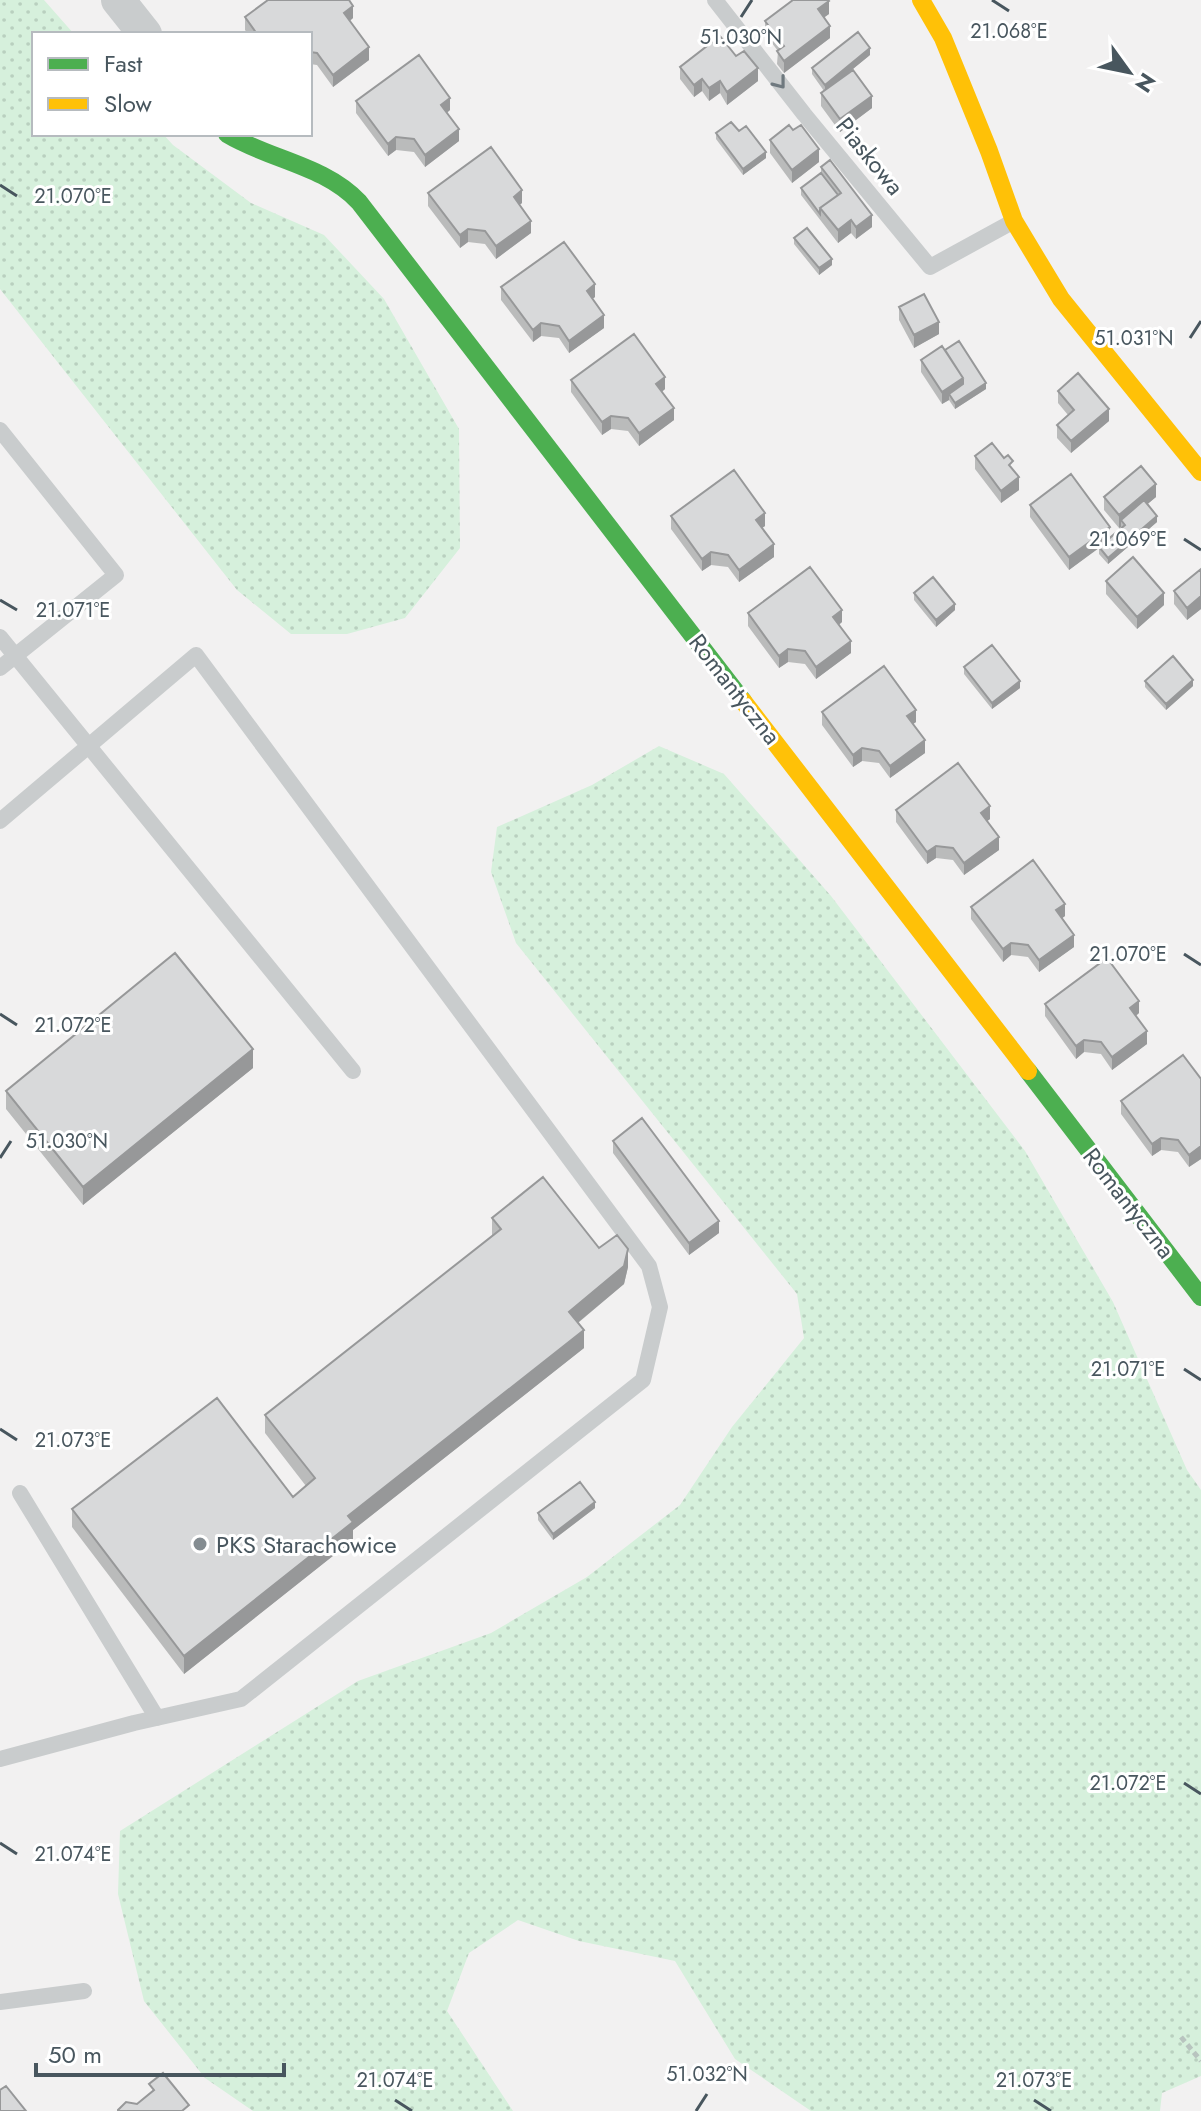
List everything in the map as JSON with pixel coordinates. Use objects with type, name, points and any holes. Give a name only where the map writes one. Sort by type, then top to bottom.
[{"type":"street","points":[[118,0],[143,32]]},
{"type":"street","points":[[921,0],[943,38],[1014,221],[1061,299],[1201,472]]},
{"type":"street","name":"Romantyczna","points":[[230,136],[247,148],[337,183],[352,194],[370,215],[1201,1297]]},
{"type":"lane","name":"Piaskowa","points":[[715,0],[930,267],[1014,221]]},
{"type":"lane","points":[[0,430],[116,575],[0,668]]},
{"type":"lane","points":[[0,637],[353,1071]]},
{"type":"lane","points":[[0,821],[196,655],[649,1266],[660,1307],[643,1380],[241,1699],[0,1759]]},
{"type":"lane","points":[[20,1493],[157,1718]]},
{"type":"lane","points":[[0,2002],[84,1991]]},
{"type":"path","points":[[1181,2037],[1201,2061]]},
{"type":"green space","points":[[0,0],[44,0],[72,32],[32,32],[32,136],[165,136],[251,203],[324,235],[384,299],[459,429],[460,548],[405,618],[347,634],[291,634],[237,590],[0,289]]},
{"type":"green space","points":[[659,746],[724,774],[831,896],[1025,1151],[1113,1302],[1187,1470],[1201,1490],[1201,2076],[1162,2093],[1160,2111],[811,2111],[735,2059],[675,1961],[579,1941],[518,1920],[469,1953],[447,2011],[513,2111],[253,2111],[205,2078],[144,2001],[118,1894],[120,1831],[358,1681],[491,1633],[587,1577],[680,1505],[732,1427],[804,1338],[797,1294],[516,943],[491,872],[497,827],[592,785]]},
{"type":"building","points":[[268,0],[349,0],[353,6],[344,13],[369,47],[333,75],[317,53],[312,52],[312,32],[256,32],[245,17]]},
{"type":"building","points":[[793,0],[828,0],[818,9],[830,26],[784,61],[777,51],[784,46],[765,21]]},
{"type":"building","points":[[858,32],[870,48],[825,85],[812,68]]},
{"type":"building","points":[[720,36],[736,56],[744,51],[758,68],[727,92],[720,81],[709,88],[702,79],[694,85],[680,67]]},
{"type":"building","points":[[419,55],[450,98],[441,105],[459,129],[425,155],[414,139],[396,137],[388,144],[356,101]]},
{"type":"building","points":[[853,70],[872,96],[840,119],[821,93]]},
{"type":"building","points":[[731,122],[739,131],[746,126],[766,152],[743,169],[716,133]]},
{"type":"building","points":[[789,125],[793,130],[801,125],[819,149],[792,170],[770,140]]},
{"type":"building","points":[[491,147],[522,190],[514,197],[531,221],[496,246],[485,231],[468,229],[460,235],[428,193]]},
{"type":"building","points":[[830,160],[872,215],[856,227],[851,220],[838,230],[820,208],[841,193],[821,167]]},
{"type":"building","points":[[821,173],[838,195],[820,208],[820,214],[801,188]]},
{"type":"building","points":[[807,228],[832,259],[819,268],[794,238]]},
{"type":"building","points":[[564,242],[595,284],[587,291],[604,315],[569,341],[559,326],[541,323],[533,330],[501,287]]},
{"type":"building","points":[[924,294],[939,322],[914,335],[899,307]]},
{"type":"building","points":[[634,334],[665,377],[656,384],[674,408],[639,433],[628,418],[611,416],[602,422],[571,380]]},
{"type":"building","points":[[959,341],[986,383],[955,403],[949,394],[963,384],[963,378],[945,350]]},
{"type":"building","points":[[942,346],[963,378],[942,392],[921,360]]},
{"type":"building","points":[[1078,373],[1109,409],[1071,441],[1057,425],[1074,410],[1058,391]]},
{"type":"building","points":[[992,443],[1004,458],[1008,455],[1013,461],[1009,465],[1019,477],[1001,491],[975,456]]},
{"type":"building","points":[[1141,466],[1156,484],[1119,515],[1104,497]]},
{"type":"building","points":[[734,470],[765,513],[756,520],[774,544],[739,570],[728,555],[711,552],[702,559],[671,516]]},
{"type":"building","points":[[1071,474],[1110,527],[1069,557],[1030,505]]},
{"type":"building","points":[[1144,500],[1157,516],[1108,558],[1099,547],[1125,525],[1121,520]]},
{"type":"building","points":[[1133,557],[1164,593],[1137,617],[1106,581]]},
{"type":"building","points":[[810,567],[842,610],[833,617],[851,641],[816,667],[805,651],[788,649],[779,656],[748,613]]},
{"type":"building","points":[[1201,569],[1201,596],[1187,608],[1174,591]]},
{"type":"building","points":[[933,577],[955,604],[936,620],[914,593]]},
{"type":"building","points":[[992,645],[1020,681],[992,703],[964,667]]},
{"type":"building","points":[[1173,656],[1193,680],[1166,704],[1145,681]]},
{"type":"building","points":[[884,666],[916,710],[907,716],[925,740],[890,766],[879,751],[862,748],[853,755],[822,712]]},
{"type":"building","points":[[958,763],[990,806],[981,813],[999,837],[964,863],[953,848],[936,846],[927,852],[896,810]]},
{"type":"building","points":[[1033,860],[1065,904],[1056,910],[1074,935],[1039,960],[1028,945],[1011,943],[1003,949],[971,907]]},
{"type":"building","points":[[175,953],[253,1049],[83,1187],[6,1091]]},
{"type":"building","points":[[1107,958],[1139,1001],[1130,1008],[1147,1031],[1112,1057],[1101,1042],[1084,1040],[1076,1046],[1045,1004]]},
{"type":"building","points":[[1183,1055],[1201,1079],[1201,1146],[1189,1155],[1178,1140],[1161,1138],[1152,1144],[1121,1101]]},
{"type":"building","points":[[642,1118],[719,1221],[689,1243],[613,1141]]},
{"type":"building","points":[[543,1177],[599,1248],[617,1235],[628,1249],[624,1266],[569,1312],[584,1330],[348,1516],[353,1522],[184,1656],[72,1509],[217,1398],[293,1497],[315,1478],[265,1415],[501,1229],[492,1218]]},
{"type":"building","points":[[580,1482],[595,1502],[553,1534],[538,1513]]},
{"type":"building","points":[[163,2073],[189,2105],[182,2111],[118,2111],[126,2102],[137,2104],[154,2090],[149,2084]]},
{"type":"building","points":[[6,2086],[26,2111],[0,2111],[0,2090]]},
{"type":"traffic: fast","points":[[231,136],[330,179],[359,202],[743,701]]},
{"type":"traffic: fast","points":[[1028,1071],[1201,1297]]},
{"type":"traffic: slow","points":[[921,0],[943,38],[1014,221],[1061,299],[1201,472]]},
{"type":"traffic: slow","points":[[743,701],[1028,1071]]},
{"type":"place","name":"PKS Starachowice","points":[[200,1544]]}]
